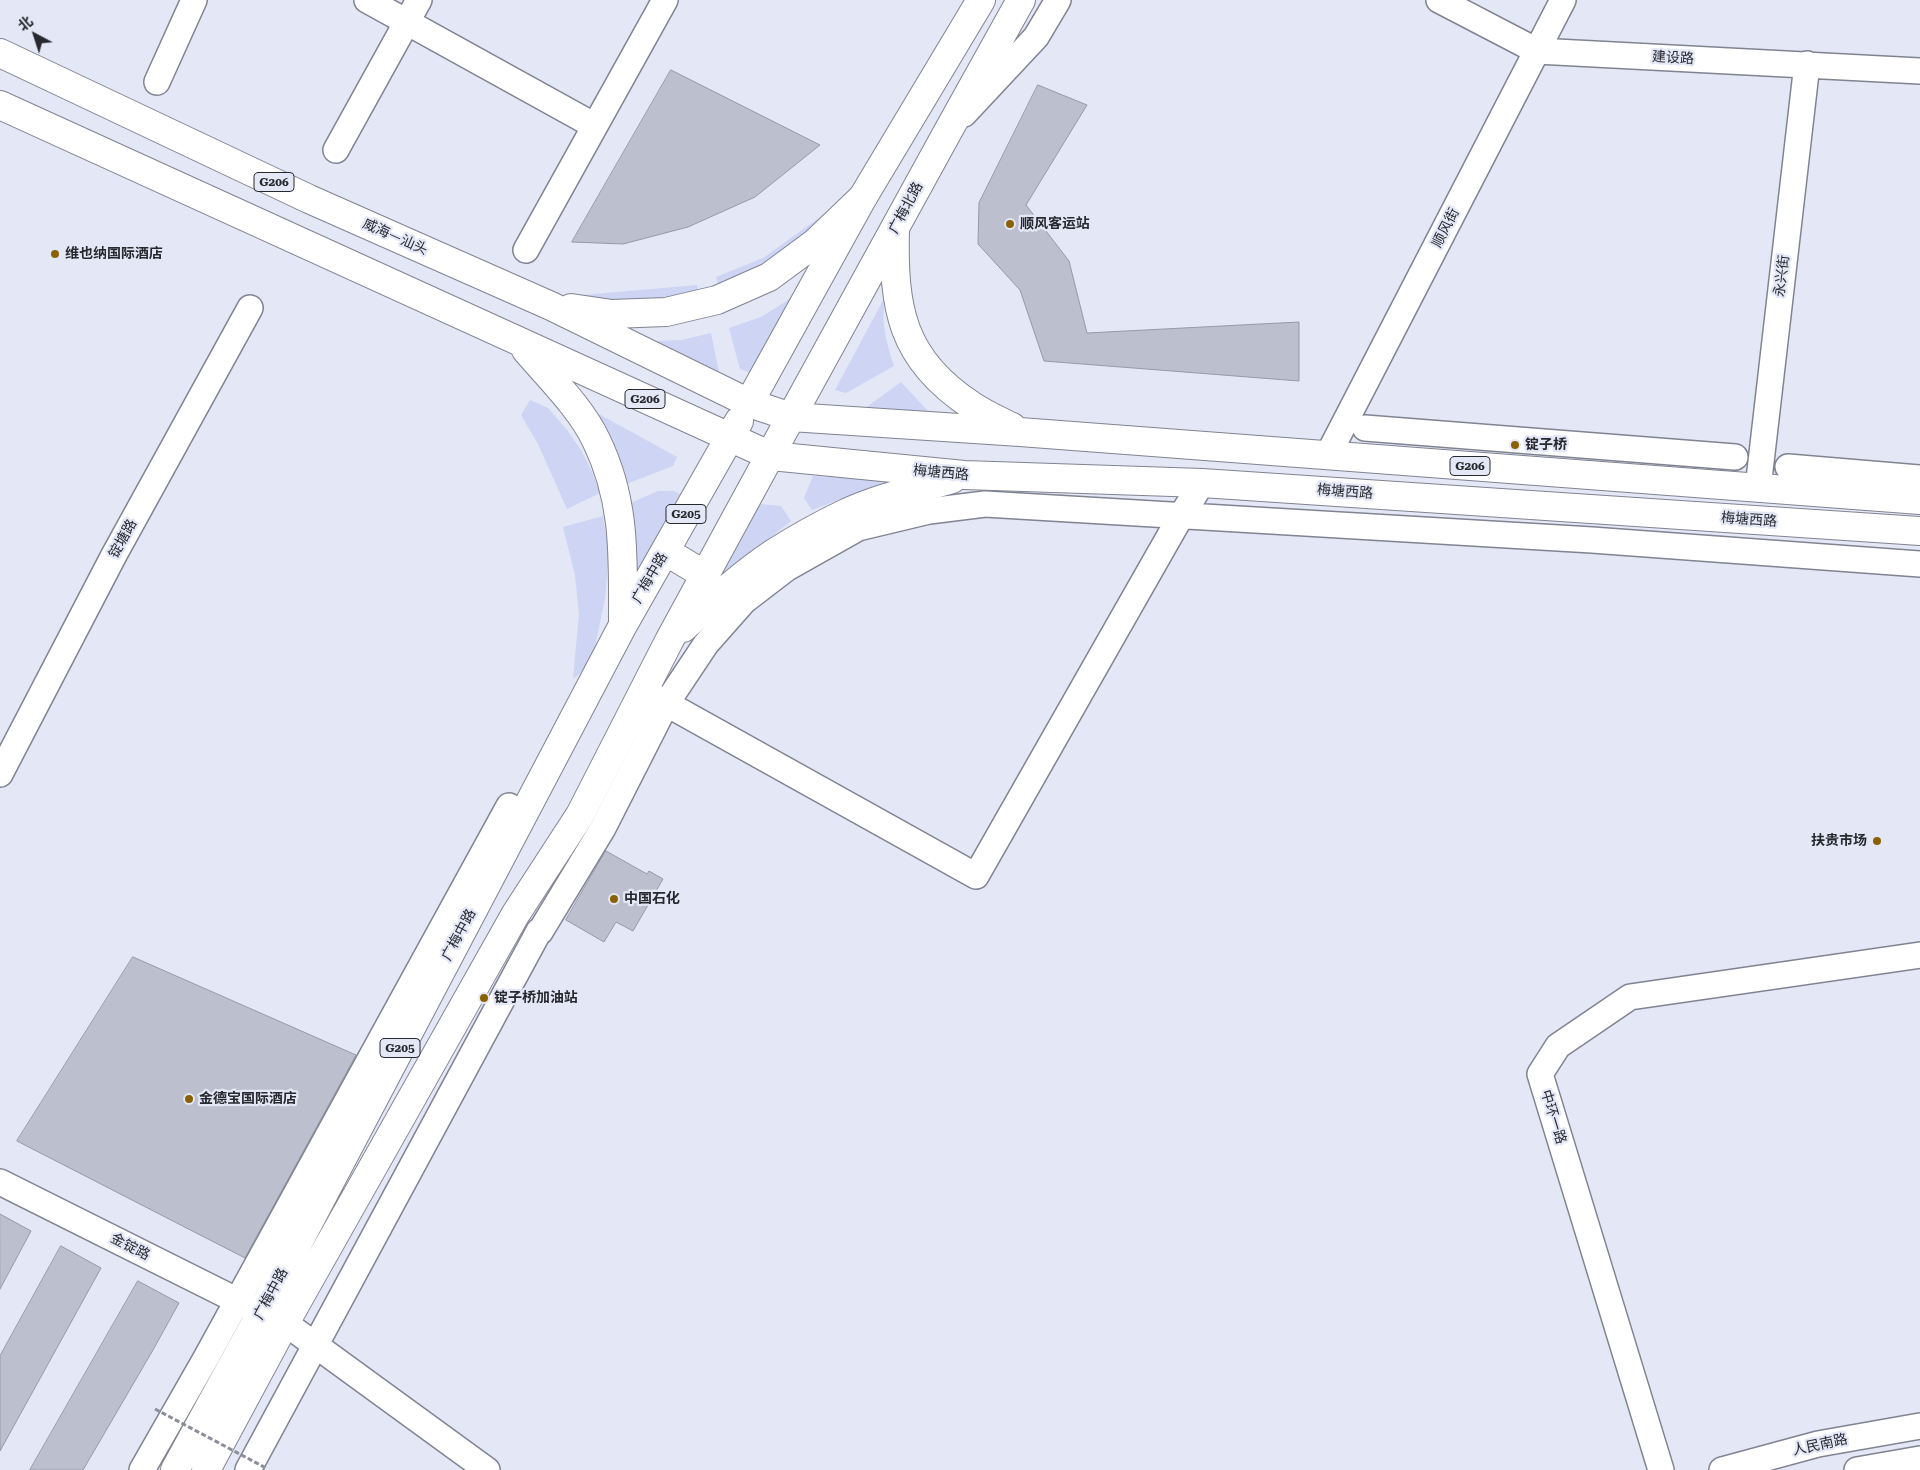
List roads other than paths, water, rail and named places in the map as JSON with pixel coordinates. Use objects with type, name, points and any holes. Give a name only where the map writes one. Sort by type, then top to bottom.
[{"type":"main road","points":[[749,403],[863,197],[981,0]]},
{"type":"main road","name":"广梅北路","points":[[791,417],[895,229],[946,132],[1022,0]]},
{"type":"main road","name":"威海—汕头","points":[[0,53],[309,199],[551,306],[749,403],[791,417]]},
{"type":"main road","name":"G206","points":[[0,105],[771,456]]},
{"type":"main road","points":[[551,306],[612,314],[666,312],[716,300],[769,277],[815,243],[863,197]]},
{"type":"main road","points":[[895,229],[894,269],[897,295],[904,326],[913,348],[928,368],[948,388],[972,406],[1020,432]]},
{"type":"main road","points":[[519,342],[569,399],[596,438],[613,481],[621,523],[623,624]]},
{"type":"main road","name":"广梅中路","points":[[206,1470],[265,1319],[623,624],[749,403]]},
{"type":"main road","name":"G206","points":[[791,417],[1020,432],[1920,500]]},
{"type":"main road","name":"广梅中路","points":[[175,1470],[265,1319],[515,915],[580,815],[642,690],[791,417]]},
{"type":"main road","name":"梅塘西路","points":[[771,456],[964,475],[1202,482],[1920,531]]},
{"type":"main road","points":[[669,640],[730,587],[782,549],[845,514],[893,496],[964,475]]},
{"type":"main road","points":[[665,551],[705,575]]},
{"type":"street","points":[[157,82],[194,0]]},
{"type":"street","points":[[366,0],[595,126]]},
{"type":"street","points":[[336,150],[419,0]]},
{"type":"street","points":[[526,250],[665,0]]},
{"type":"street","points":[[946,132],[1036,37],[1058,0]]},
{"type":"street","name":"建设路","points":[[1439,0],[1538,51],[1920,71]]},
{"type":"street","name":"顺风街","points":[[1328,455],[1563,0]]},
{"type":"street","name":"永兴街","points":[[1758,488],[1807,64]]},
{"type":"street","name":"锭塘路","points":[[0,774],[114,555],[250,308]]},
{"type":"street","points":[[1365,428],[1735,457]]},
{"type":"street","points":[[1788,467],[1920,478]]},
{"type":"street","points":[[642,690],[976,876],[1202,482]]},
{"type":"street","points":[[257,1469],[310,1351],[538,931],[540,932],[603,828],[666,704],[706,644],[744,601],[787,568],[858,528],[929,511],[985,504],[1592,540],[1920,564]]},
{"type":"street","name":"中环一路","points":[[1661,1470],[1540,1074],[1558,1046],[1630,997],[1920,954]]},
{"type":"street","name":"金锭路","points":[[0,1182],[265,1319],[310,1351]]},
{"type":"street","points":[[142,1470],[265,1319]]},
{"type":"street","points":[[310,1351],[462,1470]]},
{"type":"street","points":[[310,1351],[487,1470]]},
{"type":"street","name":"人民南路","points":[[1722,1470],[1818,1444],[1920,1426]]},
{"type":"street","points":[[1857,1470],[1920,1458]]},
{"type":"place","name":"顺风客运站","points":[[1010,224]]},
{"type":"place","name":"维也纳国际酒店","points":[[55,254]]},
{"type":"place","name":"锭子桥","points":[[1515,445]]},
{"type":"place","name":"扶贵市场","points":[[1877,841]]},
{"type":"place","name":"中国石化","points":[[614,899]]},
{"type":"place","name":"锭子桥加油站","points":[[484,998]]},
{"type":"place","name":"金德宝国际酒店","points":[[189,1099]]}]
